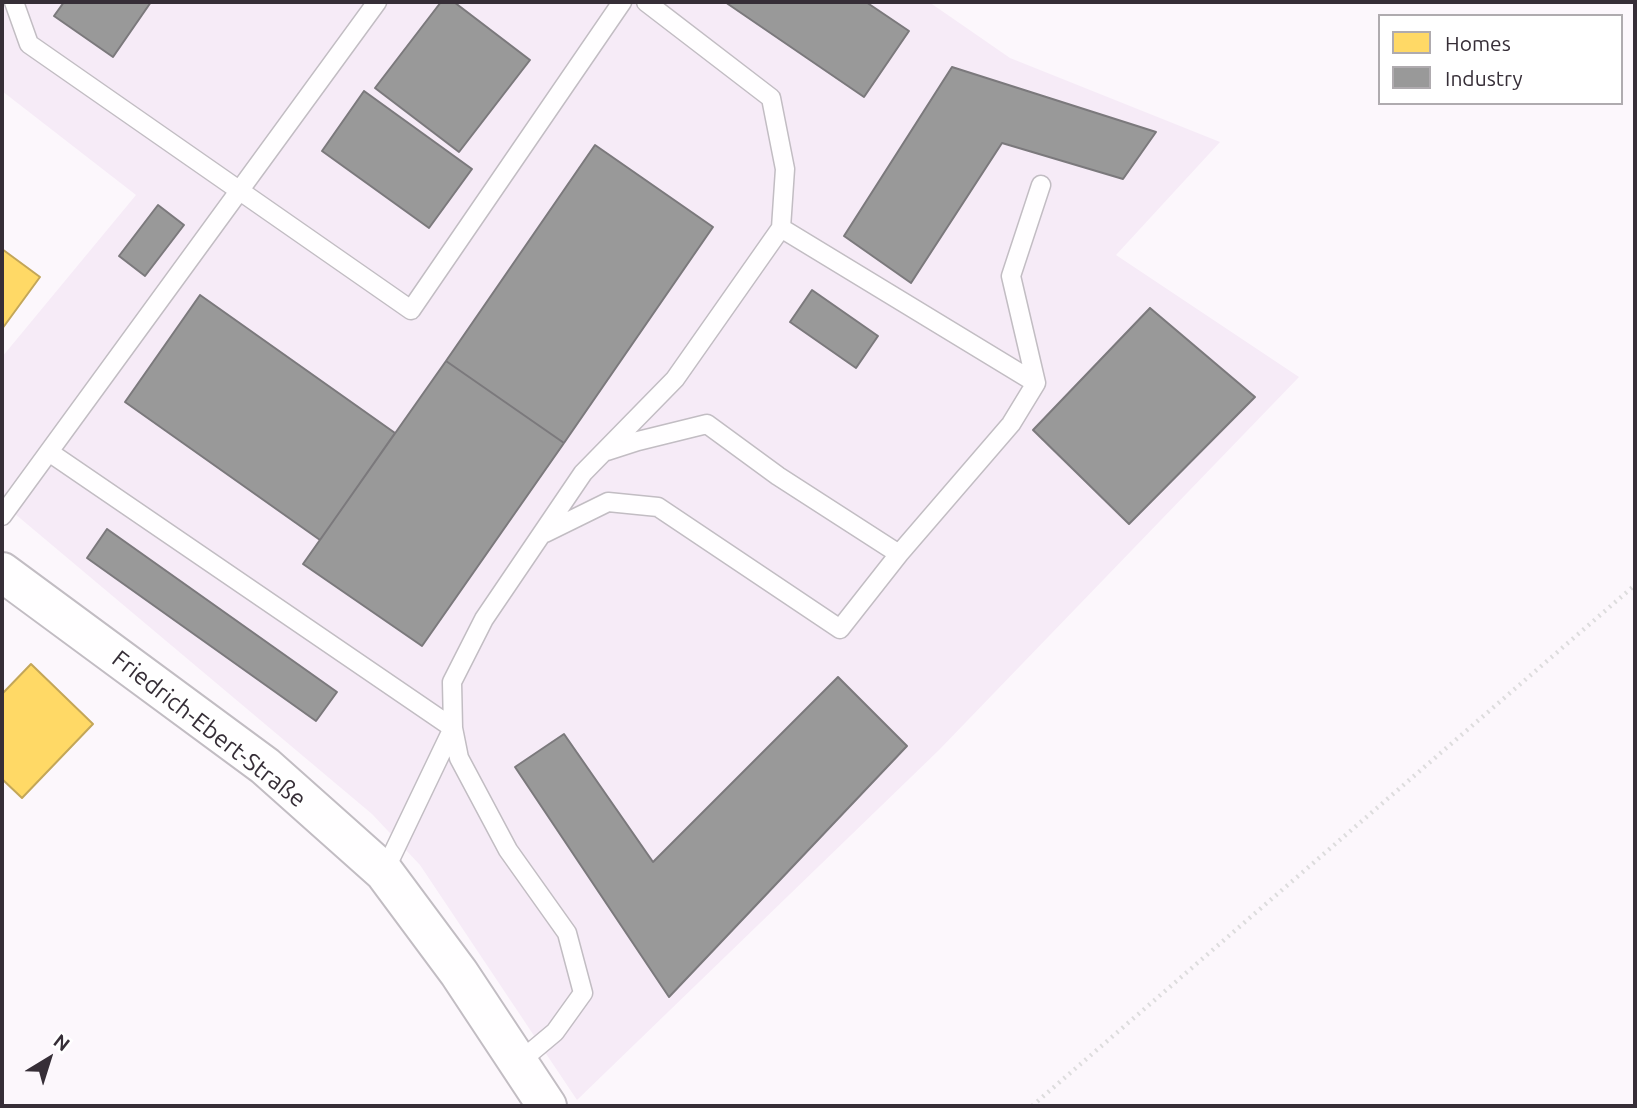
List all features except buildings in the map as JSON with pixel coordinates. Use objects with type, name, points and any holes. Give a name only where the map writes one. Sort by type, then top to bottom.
[{"type":"main road","name":"Friedrich-Ebert-Straße","points":[[2,572],[265,766],[384,872],[458,973],[547,1106]]},
{"type":"lane","points":[[14,2],[29,44],[411,310],[622,2]]},
{"type":"lane","points":[[2,516],[377,2]]},
{"type":"lane","points":[[518,1063],[555,1032],[583,993],[567,933],[508,850],[459,758],[453,728],[452,682],[484,619],[583,473],[675,379],[781,228],[785,169],[771,98],[646,2]]},
{"type":"lane","points":[[542,535],[608,502],[658,507],[841,629],[899,554],[1011,424],[1036,383],[1011,276],[1041,185]]},
{"type":"lane","points":[[781,228],[1036,383]]},
{"type":"lane","points":[[604,452],[707,424],[778,476],[899,554]]},
{"type":"lane","points":[[48,452],[453,728]]},
{"type":"lane","points":[[384,872],[453,728]]},
{"type":"path","points":[[1032,1106],[1635,584]]},
{"type":"shaded area","points":[[2,2],[929,2],[1010,58],[1220,142],[1116,255],[1299,377],[939,750],[577,1100],[420,865],[372,814],[2,503],[2,357],[136,195],[2,91]]}]
